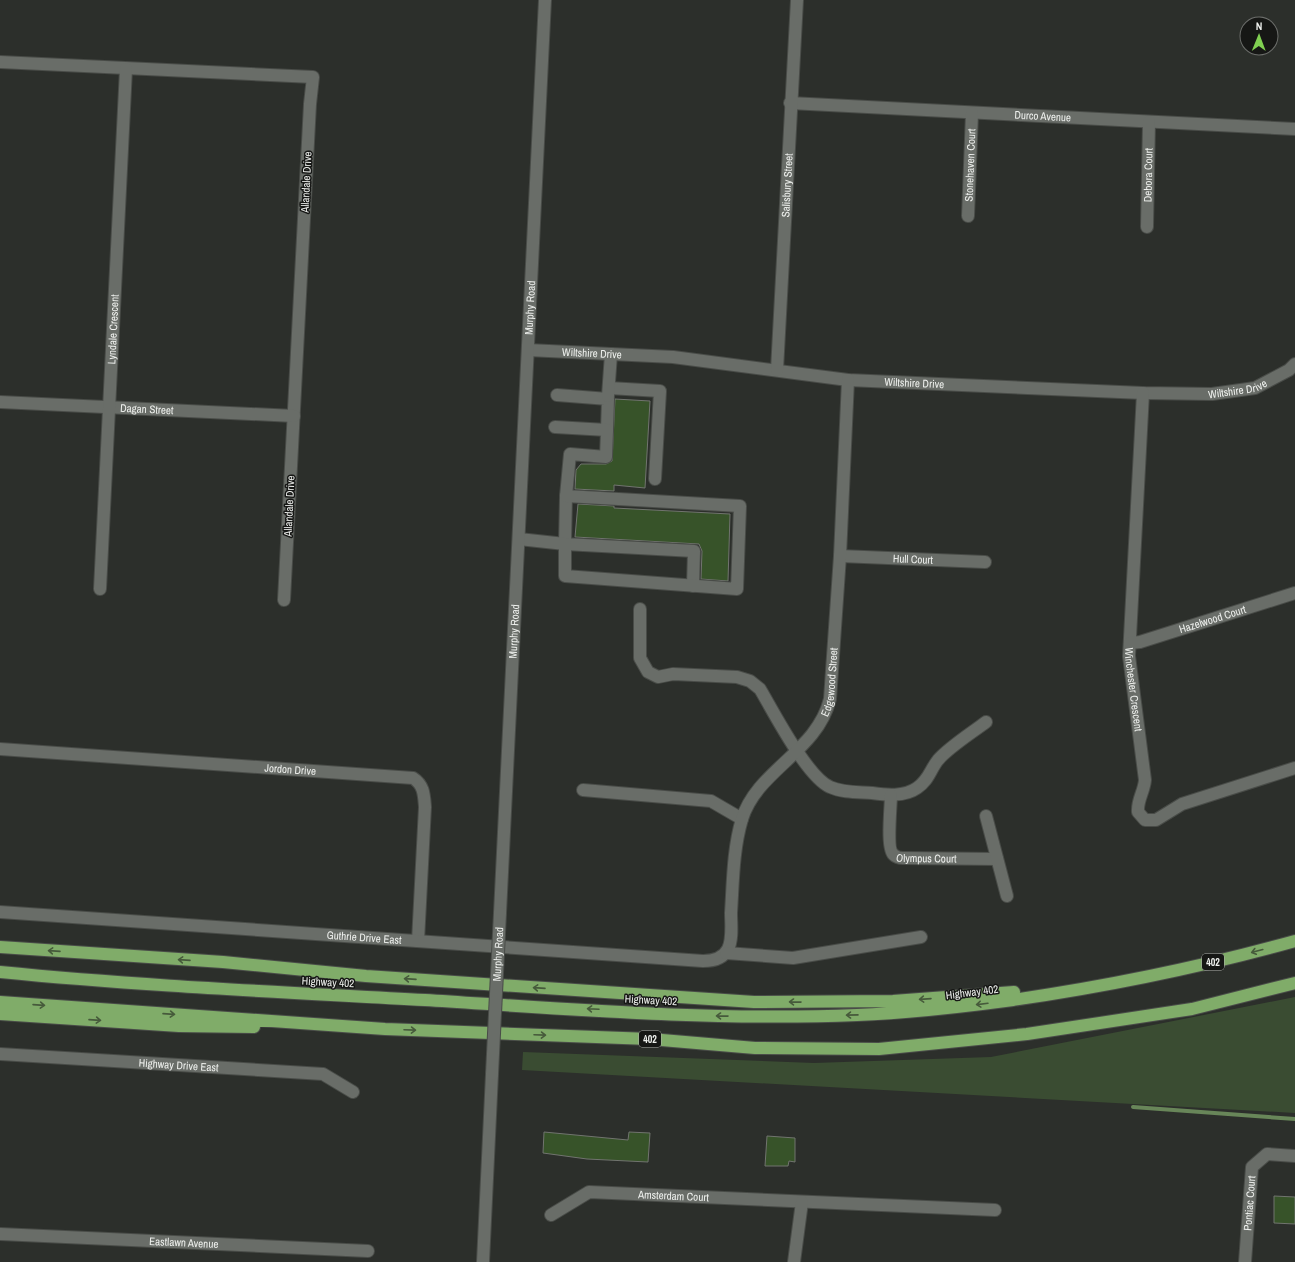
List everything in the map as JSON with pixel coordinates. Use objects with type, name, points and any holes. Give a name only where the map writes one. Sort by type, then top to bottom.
[{"type":"highway","name":"Highway 402","points":[[0,973],[457,1002],[720,1016],[794,1017],[859,1015],[915,1011],[1026,998],[1189,969],[1295,940]]},
{"type":"highway","points":[[0,947],[223,962],[366,976],[754,1002],[893,1001],[1009,992],[1131,980]]},
{"type":"highway","name":"402","points":[[0,1002],[385,1029],[650,1039],[755,1048],[879,1050],[1027,1034],[1192,1009],[1295,983]]},
{"type":"highway","points":[[0,1014],[179,1026],[385,1029]]},
{"type":"street","name":"Murphy Road","points":[[483,1262],[545,0]]},
{"type":"street","name":"Salisbury Street","points":[[777,370],[790,103],[797,0]]},
{"type":"street","name":"Allandale Drive","points":[[0,62],[313,77],[310,104],[284,600]]},
{"type":"street","name":"Lyndale Crescent","points":[[100,589],[126,69]]},
{"type":"street","name":"Durco Avenue","points":[[790,103],[1295,129]]},
{"type":"street","name":"Stonehaven Court","points":[[968,216],[972,113]]},
{"type":"street","name":"Debora Court","points":[[1147,227],[1149,122]]},
{"type":"street","name":"Wiltshire Drive","points":[[528,350],[673,357],[848,380],[1143,393],[1212,394],[1255,388],[1289,370],[1295,364]]},
{"type":"street","points":[[566,496],[740,506],[737,589],[565,576],[566,496],[570,454],[606,457],[611,354]]},
{"type":"street","name":"Edgewood Street","points":[[726,952],[730,945],[734,865],[742,819],[759,789],[797,752],[820,725],[827,712],[830,699],[840,556],[848,380]]},
{"type":"street","points":[[557,395],[660,391],[655,479]]},
{"type":"street","name":"Winchester Crescent","points":[[1143,393],[1130,643],[1130,668],[1145,780],[1145,787],[1137,806],[1138,812],[1145,820],[1156,820],[1182,804],[1295,768]]},
{"type":"street","name":"Dagan Street","points":[[0,402],[294,416]]},
{"type":"street","points":[[556,427],[607,430]]},
{"type":"street","points":[[519,539],[565,544],[694,551],[693,586]]},
{"type":"street","name":"Hull Court","points":[[840,556],[985,562]]},
{"type":"street","name":"Hazelwood Court","points":[[1130,643],[1140,642],[1295,593]]},
{"type":"street","points":[[640,609],[640,658],[648,672],[658,677],[673,674],[737,677],[750,682],[760,689],[797,752],[820,779],[829,787],[841,790],[891,795],[915,790],[925,781],[938,760],[966,736],[986,722]]},
{"type":"street","name":"Jordon Drive","points":[[0,749],[413,778],[419,782],[422,788],[425,807],[418,941]]},
{"type":"street","points":[[583,790],[711,801],[742,819]]},
{"type":"street","name":"Olympus Court","points":[[891,795],[890,851],[894,856],[910,859],[996,859]]},
{"type":"street","points":[[986,816],[996,859],[1007,896]]},
{"type":"street","name":"Guthrie Drive East","points":[[0,912],[703,962],[713,961],[726,952]]},
{"type":"street","points":[[726,952],[793,958],[921,937]]},
{"type":"street","name":"Highway Drive East","points":[[0,1054],[323,1074],[353,1092]]},
{"type":"street","name":"Pontiac Court","points":[[1245,1262],[1252,1167],[1267,1154],[1295,1156]]},
{"type":"street","name":"Amsterdam Court","points":[[551,1215],[589,1192],[995,1210]]},
{"type":"street","points":[[794,1262],[802,1202]]},
{"type":"street","name":"Eastlawn Avenue","points":[[0,1234],[368,1251]]},
{"type":"green space","points":[[1295,997],[1295,1113],[522,1070],[523,1052],[814,1063],[991,1057]]},
{"type":"building","points":[[615,399],[650,401],[645,488],[614,485],[614,491],[575,489],[576,470],[581,464],[606,464],[612,461]]},
{"type":"building","points":[[578,504],[614,506],[614,508],[730,514],[728,581],[701,579],[702,551],[699,544],[575,537]]},
{"type":"building","points":[[544,1132],[628,1140],[629,1132],[650,1133],[648,1162],[587,1159],[543,1153]]},
{"type":"building","points":[[767,1136],[795,1138],[795,1162],[789,1161],[788,1166],[765,1166]]},
{"type":"building","points":[[1274,1196],[1295,1197],[1295,1224],[1274,1223]]},
{"type":"waterway","points":[[1133,1107],[1295,1119]]}]
